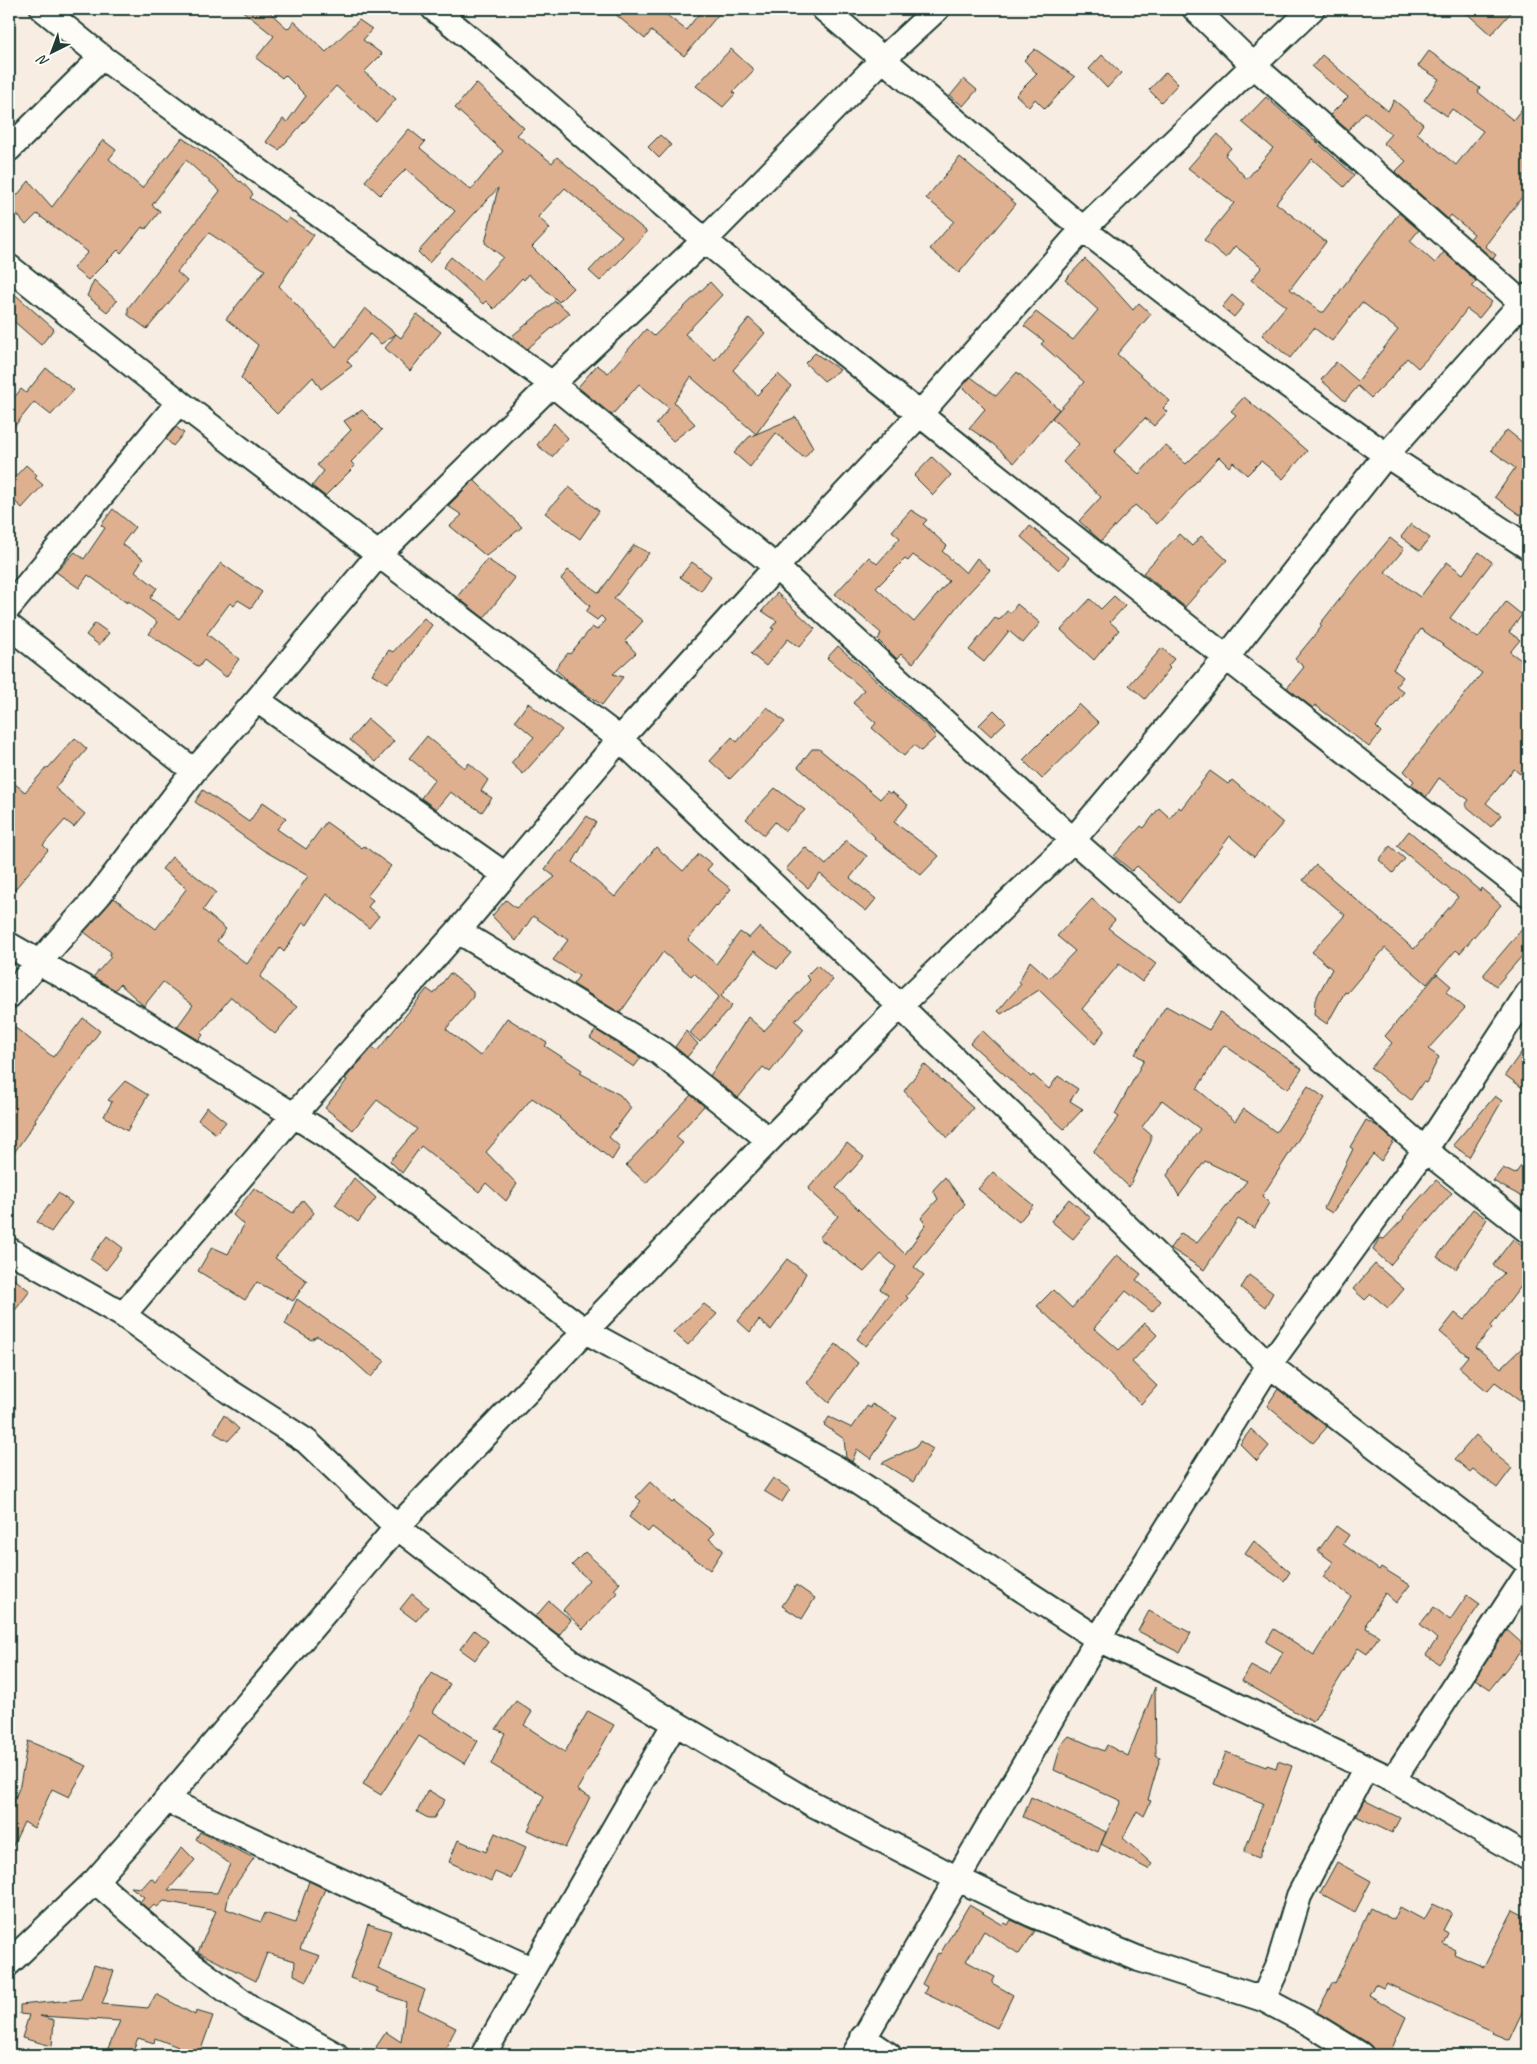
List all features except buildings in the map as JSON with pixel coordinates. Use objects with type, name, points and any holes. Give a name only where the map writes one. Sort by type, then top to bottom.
[{"type":"street","points":[[43,9],[102,57],[552,384],[776,567],[1073,840],[1425,1150],[1528,1231]]},
{"type":"street","points":[[434,9],[488,52],[705,240],[920,415],[1226,658],[1528,894]]},
{"type":"street","points":[[824,9],[1083,229],[1243,353],[1386,455],[1528,547]]},
{"type":"street","points":[[9,996],[99,895],[194,771],[257,700],[379,554],[552,384],[705,240],[884,58],[936,9]]},
{"type":"street","points":[[9,1963],[94,1881],[166,1800],[397,1527],[587,1332],[768,1140],[900,1006],[1073,840],[1226,658],[1386,455],[1525,300],[1253,65],[1195,9]]},
{"type":"street","points":[[123,1315],[293,1116],[458,931],[504,874],[620,739],[776,567],[920,415],[1083,229],[1312,9]]},
{"type":"street","points":[[9,149],[102,57]]},
{"type":"street","points":[[9,267],[179,402],[620,739],[900,1006],[1270,1365],[1528,1563]]},
{"type":"street","points":[[9,607],[179,402]]},
{"type":"street","points":[[9,626],[194,771]]},
{"type":"street","points":[[257,700],[504,874]]},
{"type":"street","points":[[458,931],[660,1053],[768,1140]]},
{"type":"street","points":[[9,945],[135,1017],[324,1134],[587,1332],[836,1468],[1098,1639],[1393,1780],[1528,1858]]},
{"type":"street","points":[[889,2055],[858,2046],[1098,1639],[1270,1365],[1425,1150],[1528,993]]},
{"type":"street","points":[[9,1250],[123,1315],[230,1392],[306,1441],[397,1527],[570,1661],[809,1802],[956,1878],[1031,1914],[1139,1959],[1263,1999],[1314,2026],[1361,2055]]},
{"type":"street","points":[[1393,1780],[1528,1573]]},
{"type":"street","points":[[483,2055],[531,1969],[675,1723]]},
{"type":"street","points":[[1263,1999],[1278,1966],[1299,1896],[1366,1767]]},
{"type":"street","points":[[166,1800],[531,1969]]},
{"type":"street","points":[[94,1881],[188,1962],[244,2003],[336,2055]]}]
